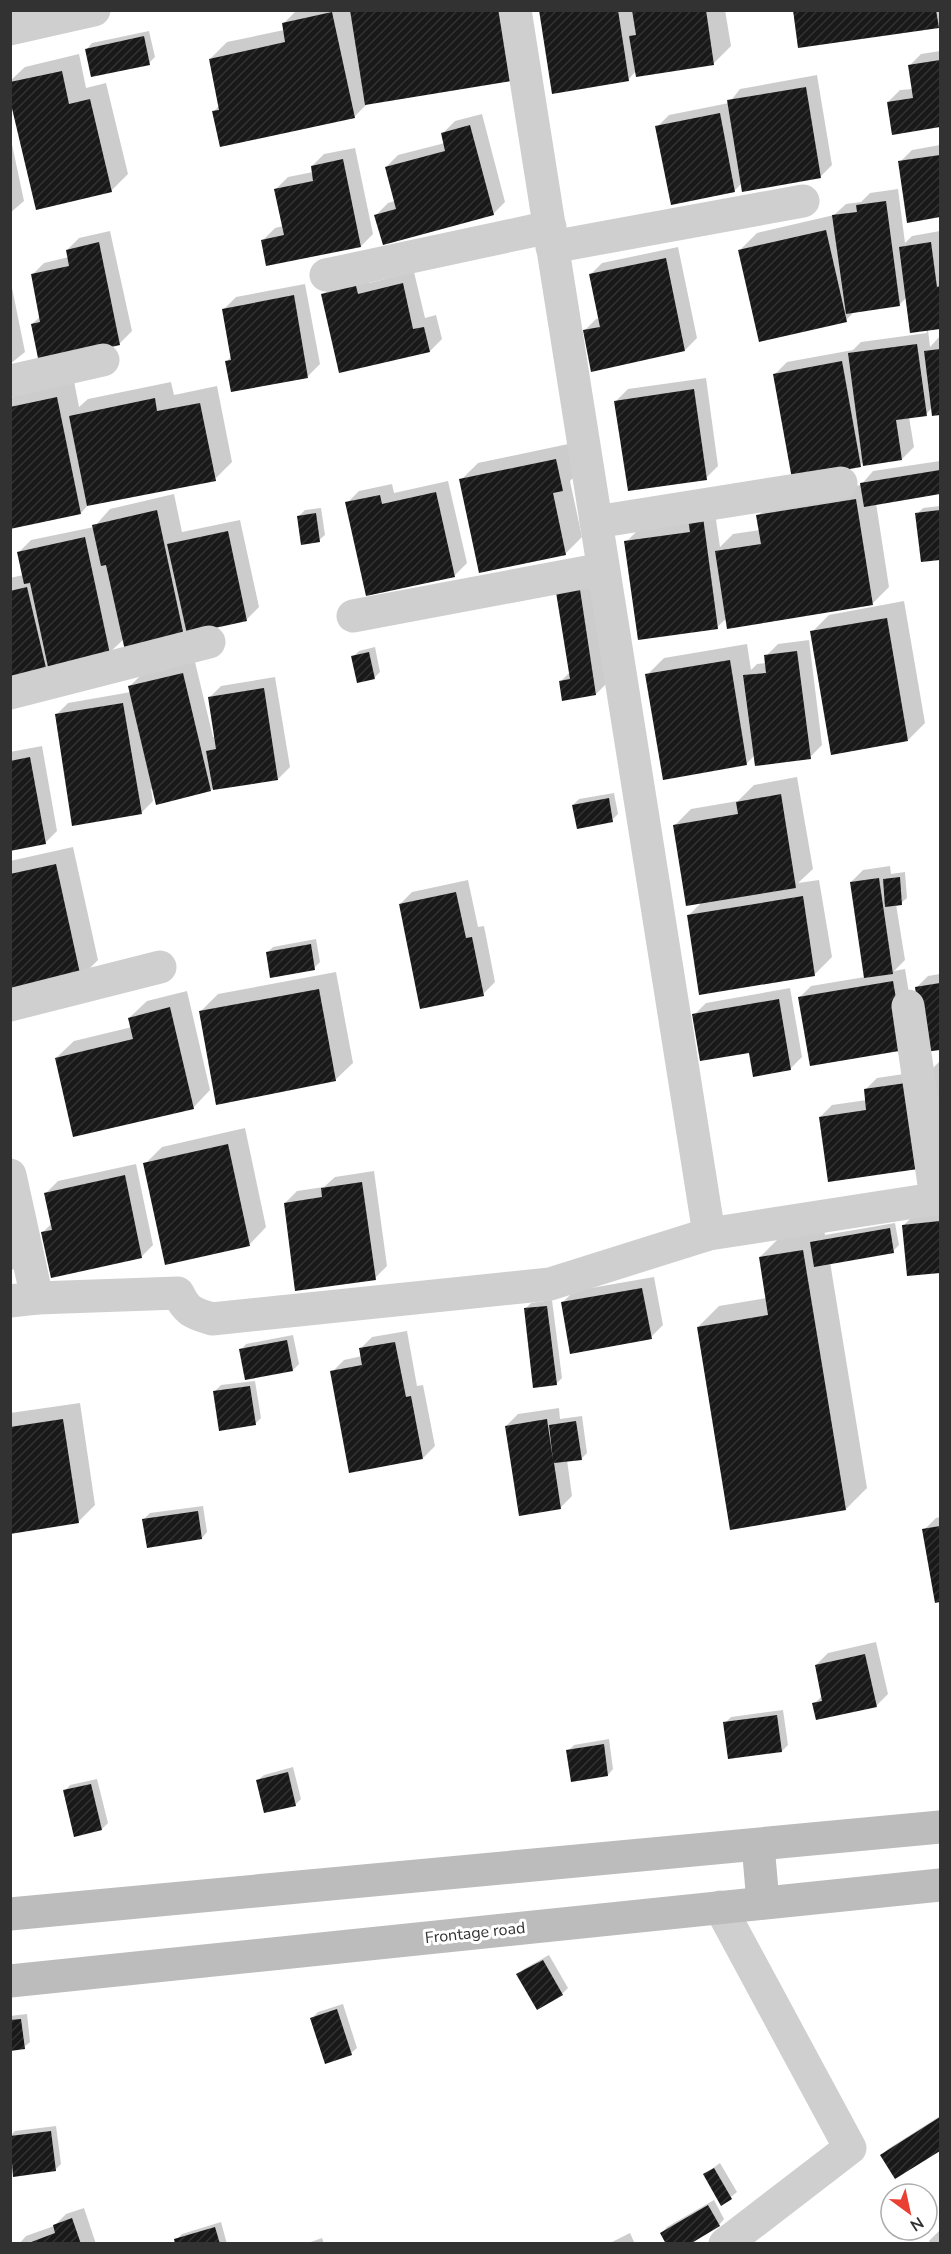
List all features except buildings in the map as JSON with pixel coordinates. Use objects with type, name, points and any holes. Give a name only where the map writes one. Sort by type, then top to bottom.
[{"type":"main road","points":[[10,1914],[940,1827]]},
{"type":"main road","points":[[758,1845],[763,1902]]},
{"type":"main road","name":"Frontage road","points":[[10,1982],[940,1885]]},
{"type":"street","points":[[10,29],[94,10]]},
{"type":"street","points":[[515,10],[709,1234]]},
{"type":"street","points":[[326,275],[551,237],[803,201]]},
{"type":"street","points":[[10,381],[103,360]]},
{"type":"street","points":[[596,522],[841,483]]},
{"type":"street","points":[[353,616],[603,569]]},
{"type":"street","points":[[10,693],[209,642]]},
{"type":"street","points":[[10,1005],[160,967]]},
{"type":"street","points":[[10,1175],[24,1299],[178,1293],[185,1307],[194,1314],[212,1319],[550,1284],[709,1234],[938,1198],[908,1006]]},
{"type":"street","points":[[720,1907],[850,2148],[725,2244]]}]
